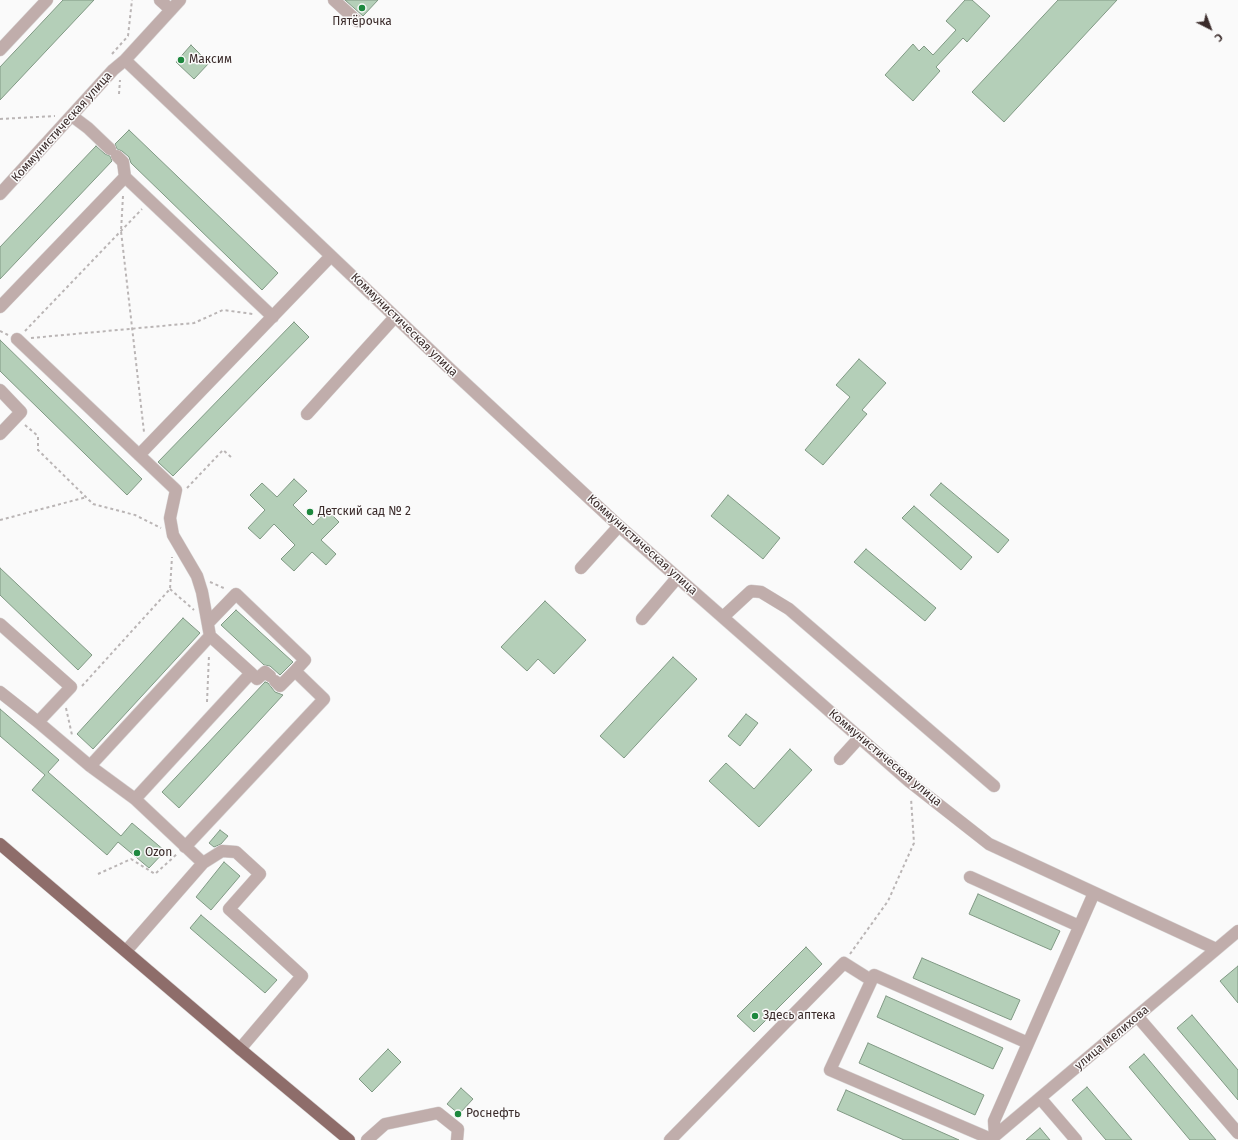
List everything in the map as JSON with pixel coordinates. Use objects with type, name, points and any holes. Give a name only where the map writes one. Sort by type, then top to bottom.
[{"type":"main road","points":[[0,844],[349,1140]]},
{"type":"street","points":[[0,50],[47,0]]},
{"type":"street","points":[[160,0],[171,10]]},
{"type":"street","name":"Коммунистическая улица","points":[[0,194],[113,70],[125,60],[180,0]]},
{"type":"street","points":[[334,0],[356,21]]},
{"type":"street","name":"Коммунистическая улица","points":[[125,60],[395,317],[619,526],[910,782],[989,844],[1216,949]]},
{"type":"street","points":[[72,116],[88,128],[123,162],[125,177],[273,317]]},
{"type":"street","points":[[0,307],[125,177]]},
{"type":"street","points":[[142,452],[331,256]]},
{"type":"street","points":[[307,414],[395,317]]},
{"type":"street","points":[[17,339],[142,452],[176,490],[170,518],[173,535],[197,576],[202,592],[210,636],[257,679],[265,672],[280,686],[305,660],[236,594],[208,623]]},
{"type":"street","points":[[0,390],[21,412],[0,434]]},
{"type":"street","points":[[581,568],[619,526]]},
{"type":"street","points":[[642,620],[678,578]]},
{"type":"street","points":[[723,617],[751,591],[761,592],[788,609],[994,786]]},
{"type":"street","points":[[0,624],[67,691],[38,722]]},
{"type":"street","points":[[90,766],[210,636]]},
{"type":"street","points":[[185,847],[324,699],[295,671]]},
{"type":"street","points":[[135,799],[251,673]]},
{"type":"street","points":[[0,692],[90,766],[135,799],[203,863]]},
{"type":"street","points":[[840,759],[860,737]]},
{"type":"street","points":[[126,951],[203,863],[222,851],[236,852],[260,874],[229,909],[302,976],[240,1049]]},
{"type":"street","points":[[970,877],[1079,926]]},
{"type":"street","points":[[1028,1042],[874,975],[830,1070],[992,1139],[994,1121],[1094,892]]},
{"type":"street","name":"улица Мелихова","points":[[992,1139],[1216,949],[1236,936]]},
{"type":"street","points":[[670,1140],[844,963],[872,980]]},
{"type":"street","points":[[1137,1016],[1238,1133]]},
{"type":"street","points":[[1040,1098],[1076,1140]]},
{"type":"street","points":[[367,1140],[385,1124],[438,1113],[458,1130],[456,1140]]},
{"type":"path","points":[[0,119],[72,116]]},
{"type":"path","points":[[125,177],[121,230],[132,329],[142,452]]},
{"type":"path","points":[[17,339],[150,201]]},
{"type":"path","points":[[0,331],[17,339],[132,329],[194,323],[223,310],[273,317]]},
{"type":"path","points":[[17,416],[38,436],[38,450],[93,504],[135,515],[173,535],[170,589],[81,687],[67,691],[77,755]]},
{"type":"path","points":[[173,503],[223,450],[232,458]]},
{"type":"path","points":[[0,520],[86,497]]},
{"type":"path","points":[[197,576],[236,594]]},
{"type":"path","points":[[170,589],[208,623]]},
{"type":"path","points":[[207,721],[210,636]]},
{"type":"path","points":[[844,963],[888,901],[914,843],[910,782]]},
{"type":"path","points":[[98,874],[131,859],[155,874],[185,847]]},
{"type":"building","points":[[63,0],[94,0],[0,100],[0,67]]},
{"type":"building","name":"Пятёрочка","points":[[345,0],[378,0],[363,16]]},
{"type":"building","points":[[965,0],[972,0],[990,16],[967,42],[963,38],[936,67],[940,71],[913,101],[885,75],[913,44],[919,51],[924,46],[933,55],[956,30],[946,21]]},
{"type":"building","points":[[1058,0],[1117,0],[1004,122],[972,92]]},
{"type":"building","points":[[191,45],[209,63],[194,79],[176,62]]},
{"type":"building","points":[[129,130],[278,273],[262,290],[131,163],[129,157],[117,149],[115,144]]},
{"type":"building","points":[[96,146],[105,154],[110,156],[112,161],[0,279],[0,247]]},
{"type":"building","points":[[294,322],[309,337],[173,476],[158,462]]},
{"type":"building","points":[[0,340],[142,479],[127,495],[0,371]]},
{"type":"building","points":[[859,359],[886,383],[862,410],[867,414],[823,465],[805,450],[850,397],[836,385]]},
{"type":"building","points":[[294,479],[307,491],[293,505],[313,525],[327,510],[339,522],[321,540],[336,554],[326,565],[312,552],[294,571],[281,559],[295,545],[274,524],[260,539],[248,528],[265,510],[250,495],[262,483],[277,497]]},
{"type":"building","points":[[941,483],[1009,540],[998,553],[930,495]]},
{"type":"building","points":[[728,495],[780,538],[763,559],[711,516]]},
{"type":"building","points":[[914,506],[972,557],[961,570],[902,518]]},
{"type":"building","points":[[866,549],[936,608],[925,621],[854,562]]},
{"type":"building","points":[[0,568],[92,655],[78,670],[0,595]]},
{"type":"building","points":[[545,601],[586,640],[554,674],[538,659],[527,671],[501,647]]},
{"type":"building","points":[[236,610],[293,662],[280,675],[270,666],[264,665],[221,625]]},
{"type":"building","points":[[183,618],[200,633],[93,749],[77,734]]},
{"type":"building","points":[[673,657],[697,679],[624,758],[600,736]]},
{"type":"building","points":[[265,682],[268,683],[275,692],[283,695],[179,808],[162,792]]},
{"type":"building","points":[[0,709],[59,760],[48,772],[121,836],[132,823],[165,851],[149,868],[118,842],[107,855],[32,790],[45,775],[0,736]]},
{"type":"building","points":[[746,714],[758,723],[740,746],[728,736]]},
{"type":"building","points":[[790,749],[812,770],[759,827],[709,781],[726,763],[754,789]]},
{"type":"building","points":[[220,830],[228,836],[221,844],[214,847],[209,843]]},
{"type":"building","points":[[224,862],[240,876],[211,910],[196,897]]},
{"type":"building","points":[[978,894],[1060,931],[1051,950],[969,914]]},
{"type":"building","points":[[201,915],[277,980],[265,993],[190,928]]},
{"type":"building","points":[[806,947],[822,964],[754,1032],[737,1016]]},
{"type":"building","points":[[922,958],[1020,1000],[1011,1020],[913,978]]},
{"type":"building","points":[[1238,966],[1238,1003],[1220,981]]},
{"type":"building","points":[[886,996],[1003,1048],[993,1069],[877,1017]]},
{"type":"building","points":[[1192,1015],[1238,1070],[1238,1100],[1177,1028]]},
{"type":"building","points":[[868,1043],[984,1095],[975,1115],[859,1063]]},
{"type":"building","points":[[388,1049],[401,1062],[372,1092],[359,1079]]},
{"type":"building","points":[[1144,1054],[1216,1140],[1190,1140],[1129,1067]]},
{"type":"building","points":[[1087,1087],[1132,1140],[1106,1140],[1072,1100]]},
{"type":"building","points":[[461,1088],[473,1099],[459,1114],[447,1104]]},
{"type":"building","points":[[846,1090],[959,1140],[904,1140],[837,1110]]},
{"type":"building","points":[[1040,1128],[1050,1140],[1026,1140]]},
{"type":"place","name":"Пятёрочка","points":[[362,8]]},
{"type":"place","name":"Максим","points":[[181,60]]},
{"type":"place","name":"Детский сад № 2","points":[[310,512]]},
{"type":"place","name":"Ozon","points":[[137,853]]},
{"type":"place","name":"Здесь аптека","points":[[755,1016]]},
{"type":"place","name":"Роснефть","points":[[458,1114]]}]
